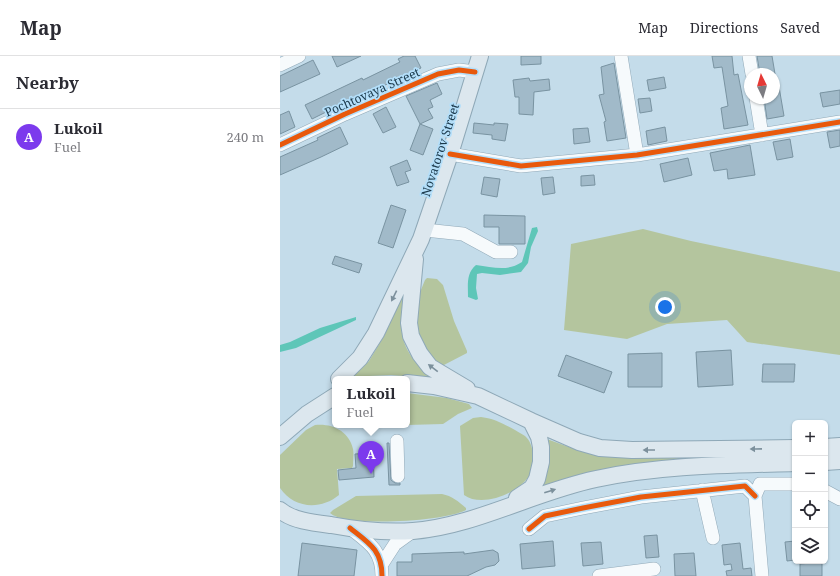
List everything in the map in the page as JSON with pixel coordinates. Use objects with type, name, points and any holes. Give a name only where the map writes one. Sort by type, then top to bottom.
[{"type":"main road","name":"Novatorov Street","points":[[342,376],[360,358],[376,333],[425,230],[480,56]]},
{"type":"main road","points":[[417,248],[409,323],[411,336],[420,354],[430,367],[478,396],[580,442],[600,448],[632,450],[792,448]]},
{"type":"main road","points":[[410,383],[434,386],[478,396]]},
{"type":"main road","points":[[280,437],[307,414],[332,387]]},
{"type":"main road","points":[[307,414],[332,398]]},
{"type":"main road","points":[[501,509],[532,488],[536,480],[541,462],[541,447],[539,437],[531,421]]},
{"type":"main road","points":[[828,448],[840,446]]},
{"type":"main road","points":[[828,462],[840,461]]},
{"type":"main road","points":[[280,519],[296,519],[350,528],[383,531],[413,531],[463,521],[501,509],[548,491],[596,479],[635,472],[698,466],[792,463]]},
{"type":"main road","points":[[280,510],[284,514],[296,519]]},
{"type":"street","points":[[280,65],[299,56]]},
{"type":"street","points":[[621,56],[637,155]]},
{"type":"street","points":[[749,56],[751,68]]},
{"type":"street","name":"Pochtovaya Street","points":[[280,145],[345,114],[438,74],[459,70],[475,72]]},
{"type":"street","points":[[757,104],[762,135]]},
{"type":"street","points":[[450,154],[521,166],[637,155],[840,122]]},
{"type":"street","points":[[425,230],[462,234],[496,252],[511,252]]},
{"type":"street","points":[[397,441],[398,476]]},
{"type":"street","points":[[762,576],[755,496],[760,484],[792,484]]},
{"type":"street","points":[[528,529],[545,516],[641,497],[745,486],[755,496]]},
{"type":"street","points":[[702,490],[713,538]]},
{"type":"street","points":[[827,492],[840,499]]},
{"type":"street","points":[[350,528],[374,548],[382,570]]},
{"type":"street","points":[[382,570],[394,544],[413,531]]},
{"type":"street","points":[[599,576],[654,569]]},
{"type":"shaded area","points":[[537,227],[538,231],[531,247],[528,263],[521,272],[500,275],[482,273],[477,274],[476,288],[478,299],[476,300],[468,297],[468,280],[473,268],[476,265],[505,268],[522,262],[532,228]]},
{"type":"shaded area","points":[[643,229],[691,241],[840,272],[840,355],[747,342],[727,320],[667,324],[627,339],[564,330],[571,244]]},
{"type":"shaded area","points":[[427,278],[437,279],[443,285],[454,321],[467,351],[467,353],[442,366],[439,366],[417,340],[414,307]]},
{"type":"shaded area","points":[[405,289],[401,317],[403,338],[412,358],[431,378],[391,375],[354,376],[369,361],[384,336]]},
{"type":"shaded area","points":[[356,317],[356,320],[296,348],[280,352],[280,345],[320,328]]},
{"type":"shaded area","points":[[410,393],[447,398],[469,404],[472,408],[458,414],[443,424],[410,425]]},
{"type":"shaded area","points":[[481,417],[498,422],[525,436],[533,453],[533,467],[527,479],[512,492],[491,499],[481,500],[472,499],[464,495],[460,426],[473,418]]},
{"type":"shaded area","points":[[315,425],[328,425],[332,427],[348,437],[353,449],[352,468],[337,469],[339,495],[332,500],[316,505],[308,505],[293,500],[280,488],[280,455],[306,430]]},
{"type":"shaded area","points":[[544,438],[593,454],[640,458],[701,457],[792,452],[792,452],[538,488]]},
{"type":"shaded area","points":[[442,494],[455,499],[466,508],[466,510],[455,514],[419,520],[375,522],[340,518],[330,513],[356,496]]},
{"type":"building","points":[[332,56],[361,56],[337,67]]},
{"type":"building","points":[[404,56],[415,56],[421,68],[379,88],[378,86],[312,119],[305,105],[400,62],[398,59]]},
{"type":"building","points":[[521,56],[541,56],[541,64],[521,65]]},
{"type":"building","points":[[712,56],[732,56],[734,75],[738,74],[748,125],[724,129],[721,108],[728,106],[722,67],[714,68]]},
{"type":"building","points":[[757,56],[772,56],[774,68],[759,68]]},
{"type":"building","points":[[313,60],[320,74],[280,92],[280,76]]},
{"type":"building","points":[[614,63],[626,138],[607,141],[604,122],[606,121],[599,95],[604,94],[601,67]]},
{"type":"building","points":[[664,77],[666,88],[649,91],[647,80]]},
{"type":"building","points":[[529,78],[530,81],[549,79],[550,90],[534,92],[533,115],[519,114],[519,97],[515,97],[513,80]]},
{"type":"building","points":[[437,83],[442,94],[430,100],[433,107],[428,109],[433,118],[420,124],[406,96]]},
{"type":"building","points":[[840,90],[840,104],[823,107],[820,93]]},
{"type":"building","points":[[780,93],[784,116],[767,119],[765,104],[780,104]]},
{"type":"building","points":[[650,98],[652,111],[640,113],[638,99]]},
{"type":"building","points":[[386,107],[396,127],[383,133],[373,114]]},
{"type":"building","points":[[289,111],[295,127],[280,134],[280,115]]},
{"type":"building","points":[[474,123],[494,125],[494,123],[508,124],[505,141],[492,139],[492,135],[473,133]]},
{"type":"building","points":[[420,124],[433,129],[423,155],[410,150]]},
{"type":"building","points":[[340,127],[348,144],[280,175],[280,157],[318,140],[317,138]]},
{"type":"building","points":[[665,127],[667,141],[648,145],[646,131]]},
{"type":"building","points":[[588,128],[590,142],[574,144],[573,129]]},
{"type":"building","points":[[840,130],[840,146],[830,148],[827,132]]},
{"type":"building","points":[[790,139],[793,157],[777,160],[773,142]]},
{"type":"building","points":[[750,145],[755,175],[728,179],[727,169],[714,171],[710,153]]},
{"type":"building","points":[[688,158],[692,175],[664,182],[660,164]]},
{"type":"building","points":[[407,160],[411,170],[405,172],[409,182],[397,186],[390,167]]},
{"type":"building","points":[[594,175],[595,185],[581,186],[581,176]]},
{"type":"building","points":[[484,177],[500,179],[497,197],[481,194]]},
{"type":"building","points":[[553,177],[555,193],[543,195],[541,178]]},
{"type":"building","points":[[391,205],[406,210],[393,248],[378,243]]},
{"type":"building","points":[[484,215],[525,216],[525,244],[499,244],[499,227],[484,227]]},
{"type":"building","points":[[335,256],[362,264],[359,273],[332,264]]},
{"type":"building","points":[[731,350],[733,385],[698,387],[696,352]]},
{"type":"building","points":[[662,353],[662,387],[628,387],[628,354]]},
{"type":"building","points":[[566,355],[612,372],[604,393],[558,376]]},
{"type":"building","points":[[763,364],[795,364],[794,382],[762,382]]},
{"type":"building","points":[[387,443],[389,443],[391,480],[395,483],[400,483],[400,485],[389,485]]},
{"type":"building","points":[[373,453],[374,477],[339,480],[338,470],[356,468],[355,454]]},
{"type":"building","points":[[657,535],[659,557],[646,558],[644,536]]},
{"type":"building","points":[[553,541],[555,566],[522,569],[520,544]]},
{"type":"building","points":[[792,541],[792,560],[787,561],[785,542]]},
{"type":"building","points":[[601,542],[603,564],[583,566],[581,543]]},
{"type":"building","points":[[302,543],[357,550],[354,576],[298,576]]},
{"type":"building","points":[[740,543],[743,569],[751,568],[752,576],[727,576],[726,571],[732,570],[731,564],[724,565],[722,545]]},
{"type":"building","points":[[493,550],[498,553],[499,561],[495,565],[486,567],[467,576],[397,576],[397,562],[412,562],[412,554],[464,552],[464,554]]},
{"type":"building","points":[[694,553],[696,576],[675,576],[674,554]]},
{"type":"building","points":[[800,564],[822,564],[822,576],[800,576]]},
{"type":"cycle path","points":[[280,145],[345,114],[438,74],[459,70],[475,72]]},
{"type":"cycle path","points":[[450,154],[521,166],[637,155],[840,122]]},
{"type":"cycle path","points":[[529,529],[545,516],[641,497],[745,486],[755,496]]},
{"type":"cycle path","points":[[350,528],[368,543],[377,553],[380,560],[382,576]]},
{"type":"place","name":"Lukoil","points":[[371,474]]}]
